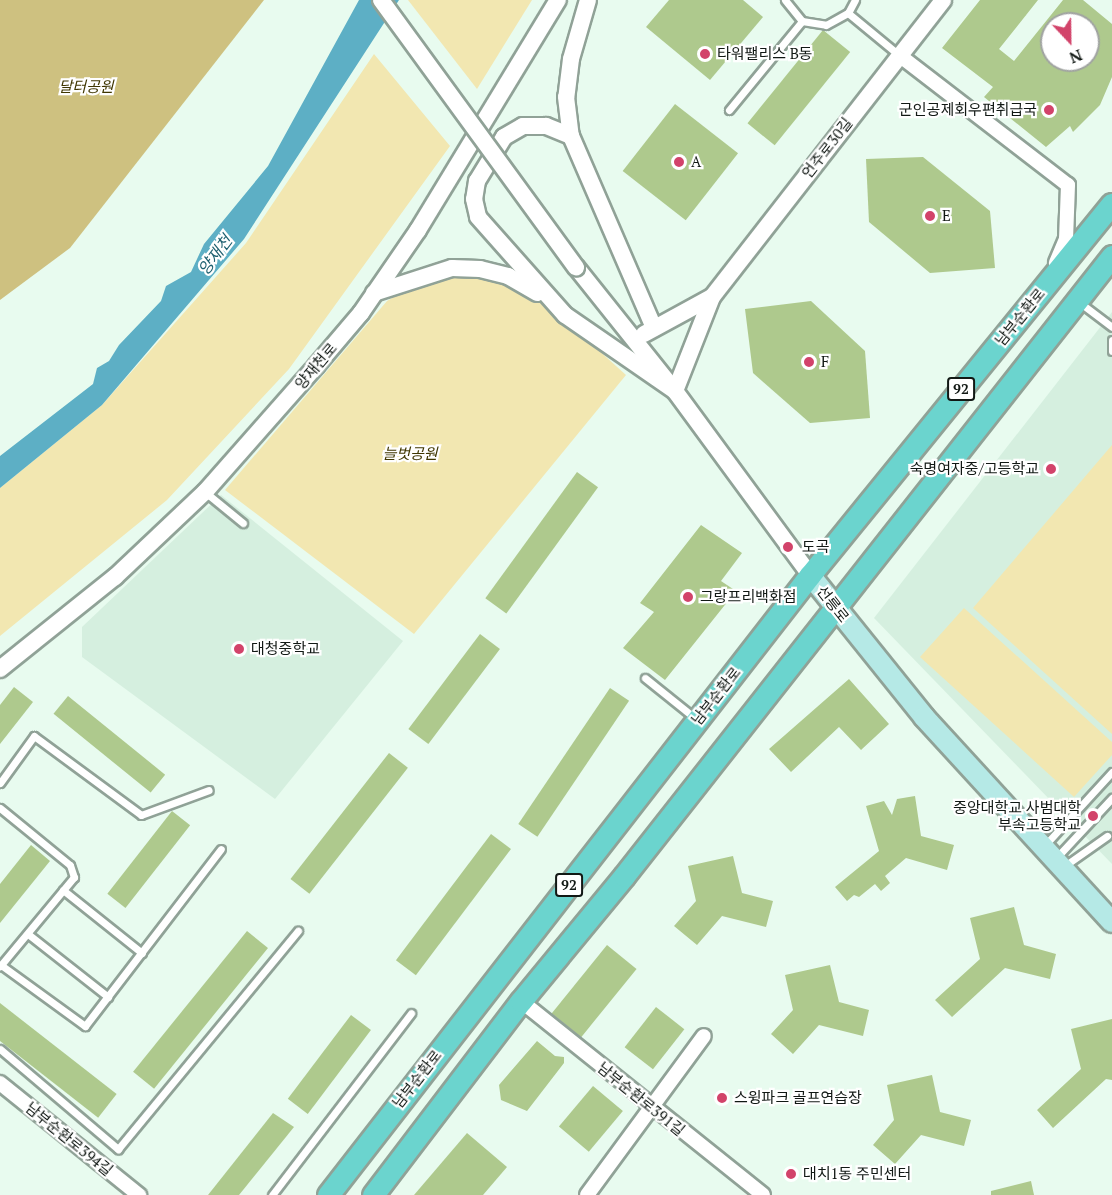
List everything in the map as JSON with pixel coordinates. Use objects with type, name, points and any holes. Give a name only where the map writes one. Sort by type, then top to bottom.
[{"type":"main road","name":"남부순환로","points":[[328,1195],[810,575],[1112,204]]},
{"type":"main road","name":"92","points":[[373,1195],[521,1001],[624,876],[834,606],[1112,256]]},
{"type":"main road","name":"선릉로","points":[[810,575],[924,717],[1112,922]]},
{"type":"street","name":"선릉로","points":[[381,0],[576,267],[675,391],[810,575]]},
{"type":"street","name":"양재천로","points":[[0,669],[115,577],[205,492],[324,357],[374,293],[474,142],[558,0]]},
{"type":"street","points":[[588,0],[568,78],[566,97],[571,136],[654,328]]},
{"type":"street","name":"언주로30길","points":[[712,297],[943,0]]},
{"type":"street","points":[[899,55],[1068,185],[1066,239],[1050,279]]},
{"type":"street","points":[[550,302],[478,217],[474,199],[477,182],[504,137],[523,126],[546,126],[571,136]]},
{"type":"street","points":[[374,293],[452,268],[480,269],[508,276],[550,302],[626,360],[675,391],[712,297]]},
{"type":"street","points":[[635,340],[712,297]]},
{"type":"street","name":"남부순환로391길","points":[[521,1001],[652,1110],[763,1195]]},
{"type":"street","points":[[587,1195],[652,1110],[704,1036]]},
{"type":"street","name":"남부순환로394길","points":[[0,1083],[139,1195]]},
{"type":"lane","points":[[785,0],[802,21],[826,25],[848,13],[855,0]]},
{"type":"lane","points":[[848,13],[899,55]]},
{"type":"lane","points":[[729,110],[802,21]]},
{"type":"lane","points":[[1077,300],[1112,327]]},
{"type":"lane","points":[[1112,340],[1112,351]]},
{"type":"lane","points":[[205,492],[243,524]]},
{"type":"lane","points":[[645,678],[697,720]]},
{"type":"lane","points":[[0,783],[34,736],[141,815],[209,790]]},
{"type":"lane","points":[[1054,858],[1112,772]]},
{"type":"lane","points":[[1054,858],[1112,798]]},
{"type":"lane","points":[[0,808],[70,865],[74,877],[0,965],[85,1026],[221,849]]},
{"type":"lane","points":[[1054,858],[1107,836]]},
{"type":"lane","points":[[63,890],[142,952]]},
{"type":"lane","points":[[0,1048],[118,1149],[298,932]]},
{"type":"lane","points":[[28,934],[108,997]]},
{"type":"lane","points":[[272,1195],[411,1013]]},
{"type":"shaded area","name":"숙명여자중/고등학교","points":[[1112,312],[1112,864],[874,618]]},
{"type":"shaded area","name":"대청중학교","points":[[221,495],[403,641],[275,799],[82,657],[82,627]]},
{"type":"green space","name":"달터공원","points":[[0,0],[264,0],[70,248],[0,300]]},
{"type":"green space","points":[[408,0],[532,0],[477,89]]},
{"type":"green space","points":[[374,54],[450,146],[289,369],[167,500],[0,636],[0,488],[102,405],[246,243]]},
{"type":"green space","name":"늘벗공원","points":[[465,268],[523,282],[626,375],[414,634],[225,490],[387,301],[421,281]]},
{"type":"green space","points":[[1112,445],[1112,734],[973,608]]},
{"type":"green space","points":[[964,608],[1112,742],[1112,755],[1074,797],[920,657]]},
{"type":"water","name":"양재천","points":[[359,0],[399,0],[244,239],[102,405],[0,488],[0,456],[93,384],[97,368],[109,361],[119,345],[161,301],[166,286],[191,272],[204,244],[268,166]]},
{"type":"building","name":"타워팰리스 B동","points":[[669,0],[743,0],[763,17],[710,80],[646,27]]},
{"type":"building","points":[[980,0],[1038,0],[999,49],[1014,61],[1040,29],[1040,72],[1100,72],[1100,14],[1112,24],[1112,77],[1100,105],[1073,132],[1070,126],[1046,147],[984,97],[993,87],[942,48]]},
{"type":"building","points":[[1063,0],[1083,0],[1098,12],[1053,12]]},
{"type":"building","points":[[823,30],[850,52],[775,145],[747,123]]},
{"type":"building","name":"A","points":[[675,104],[738,153],[686,220],[623,171]]},
{"type":"building","name":"E","points":[[923,157],[990,211],[995,268],[930,273],[869,222],[866,159]]},
{"type":"building","name":"F","points":[[811,301],[865,351],[870,418],[810,423],[753,373],[745,309]]},
{"type":"building","points":[[577,472],[598,487],[506,613],[485,598]]},
{"type":"building","name":"그랑프리백화점","points":[[701,525],[742,553],[721,581],[736,591],[665,680],[623,648],[654,612],[640,603]]},
{"type":"building","points":[[480,634],[500,649],[428,744],[408,729]]},
{"type":"building","points":[[849,679],[889,724],[861,750],[839,727],[791,772],[769,749]]},
{"type":"building","points":[[14,687],[33,702],[0,744],[0,705]]},
{"type":"building","points":[[610,688],[629,701],[537,837],[518,824]]},
{"type":"building","points":[[68,696],[165,775],[151,793],[54,714]]},
{"type":"building","points":[[389,753],[408,768],[309,894],[290,879]]},
{"type":"building","points":[[915,796],[921,836],[954,845],[947,870],[906,858],[885,876],[890,883],[881,891],[875,884],[859,897],[854,895],[847,901],[835,887],[879,851],[866,806],[884,801],[892,815],[897,799]]},
{"type":"building","points":[[172,811],[190,825],[125,908],[107,894]]},
{"type":"building","points":[[491,834],[511,849],[416,975],[396,960]]},
{"type":"building","points":[[31,845],[50,861],[0,923],[0,884]]},
{"type":"building","points":[[733,856],[742,893],[773,901],[766,927],[722,916],[697,945],[674,926],[696,901],[688,866]]},
{"type":"building","points":[[1014,907],[1024,945],[1056,954],[1050,979],[1005,968],[952,1017],[935,1000],[980,959],[970,918]]},
{"type":"building","points":[[247,931],[268,948],[154,1089],[133,1072]]},
{"type":"building","points":[[607,945],[637,969],[581,1037],[552,1013]]},
{"type":"building","points":[[830,965],[839,1002],[869,1010],[863,1036],[819,1025],[793,1054],[771,1034],[793,1010],[785,975]]},
{"type":"building","points":[[0,1003],[117,1094],[98,1118],[0,1041]]},
{"type":"building","points":[[656,1007],[684,1029],[653,1069],[625,1047]]},
{"type":"building","points":[[351,1015],[371,1030],[308,1114],[288,1099]]},
{"type":"building","points":[[1112,1019],[1112,1080],[1106,1079],[1053,1128],[1037,1110],[1081,1069],[1071,1029]]},
{"type":"building","points":[[537,1041],[555,1056],[564,1057],[564,1063],[527,1111],[501,1100],[499,1085]]},
{"type":"building","points":[[932,1075],[940,1112],[971,1120],[964,1146],[921,1135],[895,1164],[873,1145],[894,1120],[887,1085]]},
{"type":"building","points":[[593,1086],[623,1111],[589,1152],[559,1127]]},
{"type":"building","points":[[273,1113],[294,1127],[239,1195],[208,1195]]},
{"type":"building","points":[[467,1133],[507,1167],[483,1195],[414,1195]]},
{"type":"building","points":[[1031,1181],[1034,1195],[991,1195],[991,1191]]},
{"type":"place","name":"타워팰리스 B동","points":[[705,54]]},
{"type":"place","name":"군인공제회우편취급국","points":[[1049,110]]},
{"type":"place","name":"A","points":[[679,162]]},
{"type":"place","name":"E","points":[[930,216]]},
{"type":"place","name":"F","points":[[809,362]]},
{"type":"place","name":"숙명여자중/고등학교","points":[[1051,469]]},
{"type":"place","name":"도곡","points":[[788,547]]},
{"type":"place","name":"그랑프리백화점","points":[[688,597]]},
{"type":"place","name":"대청중학교","points":[[239,649]]},
{"type":"place","name":"중앙대학교 사범대학 부속고등학교","points":[[1093,816]]},
{"type":"place","name":"스윙파크 골프연습장","points":[[722,1098]]},
{"type":"place","name":"대치1동 주민센터","points":[[791,1174]]}]
